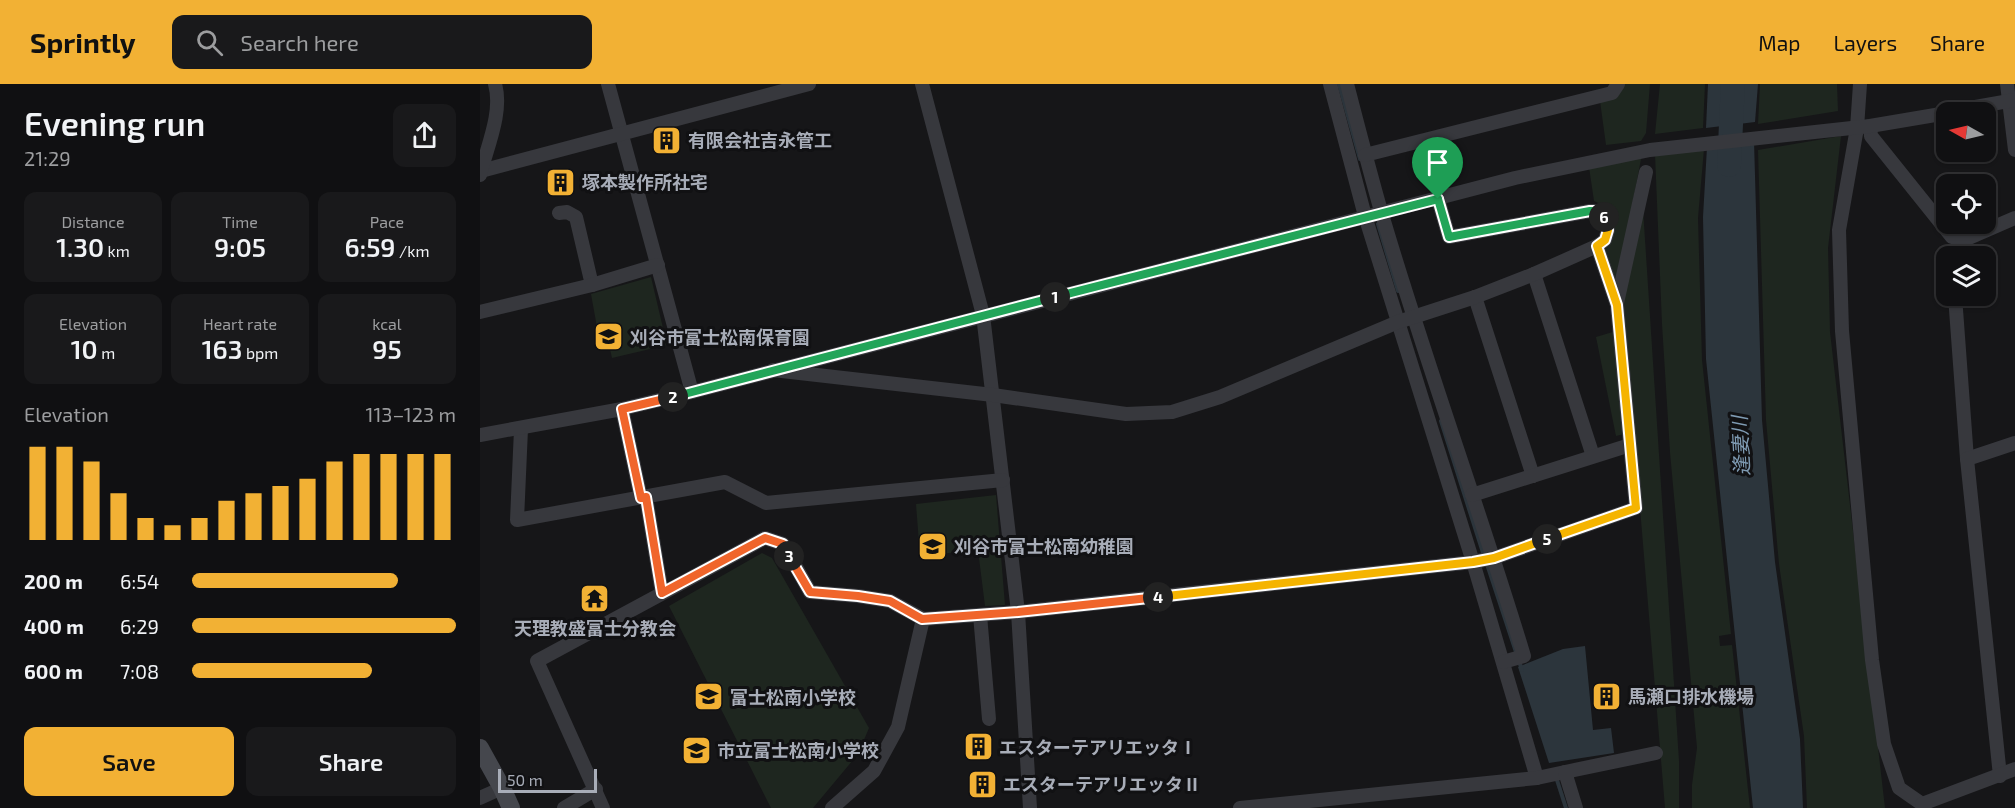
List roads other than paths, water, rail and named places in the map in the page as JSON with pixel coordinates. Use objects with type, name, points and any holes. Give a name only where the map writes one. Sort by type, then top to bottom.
[{"type":"street","points":[[495,84],[498,95],[495,119],[481,173],[809,84]]},
{"type":"street","points":[[608,84],[692,392]]},
{"type":"street","points":[[922,84],[983,315],[1018,612],[1030,808]]},
{"type":"street","points":[[1330,84],[1365,216],[1473,562],[1537,778]]},
{"type":"street","points":[[1347,84],[1381,212],[1524,656],[1503,662]]},
{"type":"street","points":[[1365,155],[1612,93],[1618,84]]},
{"type":"street","points":[[1860,84],[1864,127],[1839,230],[1842,331],[1872,660],[1884,744],[1899,788],[1922,806],[2015,769]]},
{"type":"street","points":[[2007,84],[2012,101],[2015,150]]},
{"type":"street","points":[[1996,104],[2012,101]]},
{"type":"street","points":[[480,434],[521,429],[622,409],[692,392],[1515,178],[1650,150],[1864,127],[1936,115]]},
{"type":"street","points":[[480,117],[495,119]]},
{"type":"street","points":[[1864,127],[1952,237],[1964,240],[2015,218]]},
{"type":"street","points":[[1617,305],[1646,172]]},
{"type":"street","points":[[773,370],[993,395],[1125,414],[1172,412],[1220,397],[1398,322],[1475,297],[1534,274],[1597,246],[1605,240],[1608,230],[1602,211],[1590,211],[1449,237],[1438,199]]},
{"type":"street","points":[[559,213],[567,212],[576,217],[592,285]]},
{"type":"street","points":[[603,808],[537,661],[765,538],[783,544],[810,592],[890,601],[922,619],[1018,612],[1473,562],[1494,558],[1636,508],[1617,305],[1597,246]]},
{"type":"street","points":[[480,312],[592,285],[658,265]]},
{"type":"street","points":[[1534,274],[1593,456]]},
{"type":"street","points":[[1475,297],[1533,476]]},
{"type":"street","points":[[1956,306],[1968,459],[2000,776]]},
{"type":"street","points":[[622,409],[644,498],[662,593]]},
{"type":"street","points":[[521,429],[517,520],[725,482],[766,503],[1003,480]]},
{"type":"street","points":[[1968,459],[2015,443]]},
{"type":"street","points":[[1472,495],[1630,445]]},
{"type":"street","points":[[980,615],[989,719]]},
{"type":"street","points":[[832,808],[874,771],[898,727],[922,619]]},
{"type":"street","points":[[480,748],[511,808]]},
{"type":"street","points":[[1240,808],[1537,778],[1656,753]]},
{"type":"street","points":[[1565,772],[1576,808]]},
{"type":"street","points":[[480,798],[502,788]]},
{"type":"street","points":[[564,808],[596,789]]},
{"type":"water","points":[[1708,84],[1758,84],[1755,122],[1706,128]]},
{"type":"water","points":[[1754,141],[1762,420],[1775,562],[1800,739],[1803,808],[1753,808],[1706,359],[1703,217],[1707,147]]},
{"type":"water","points":[[1585,646],[1593,730],[1611,728],[1614,753],[1549,763],[1518,667],[1563,649]]},
{"type":"waterway","points":[[1339,84],[1360,159]]},
{"type":"waterway","name":"逢妻川","points":[[1729,165],[1733,84]]},
{"type":"waterway","points":[[1378,224],[1398,291]]},
{"type":"waterway","points":[[1441,421],[1484,556]]},
{"type":"waterway","points":[[1487,564],[1522,670]]},
{"type":"waterway","points":[[1556,777],[1566,808]]},
{"type":"place","name":"有限会社吉永管工","points":[[667,140]]},
{"type":"place","name":"塚本製作所社宅","points":[[561,182]]},
{"type":"place","name":"刈谷市富士松南保育園","points":[[609,337]]},
{"type":"place","name":"刈谷市富士松南幼稚園","points":[[933,546]]},
{"type":"place","name":"天理教盛富士分教会","points":[[595,599]]},
{"type":"place","name":"馬瀬口排水機場","points":[[1607,696]]},
{"type":"place","name":"富士松南小学校","points":[[709,697]]},
{"type":"place","name":"エスターテアリエッタⅠ","points":[[978,747]]},
{"type":"place","name":"市立富士松南小学校","points":[[696,750]]},
{"type":"place","name":"エスターテアリエッタⅡ","points":[[982,784]]}]
